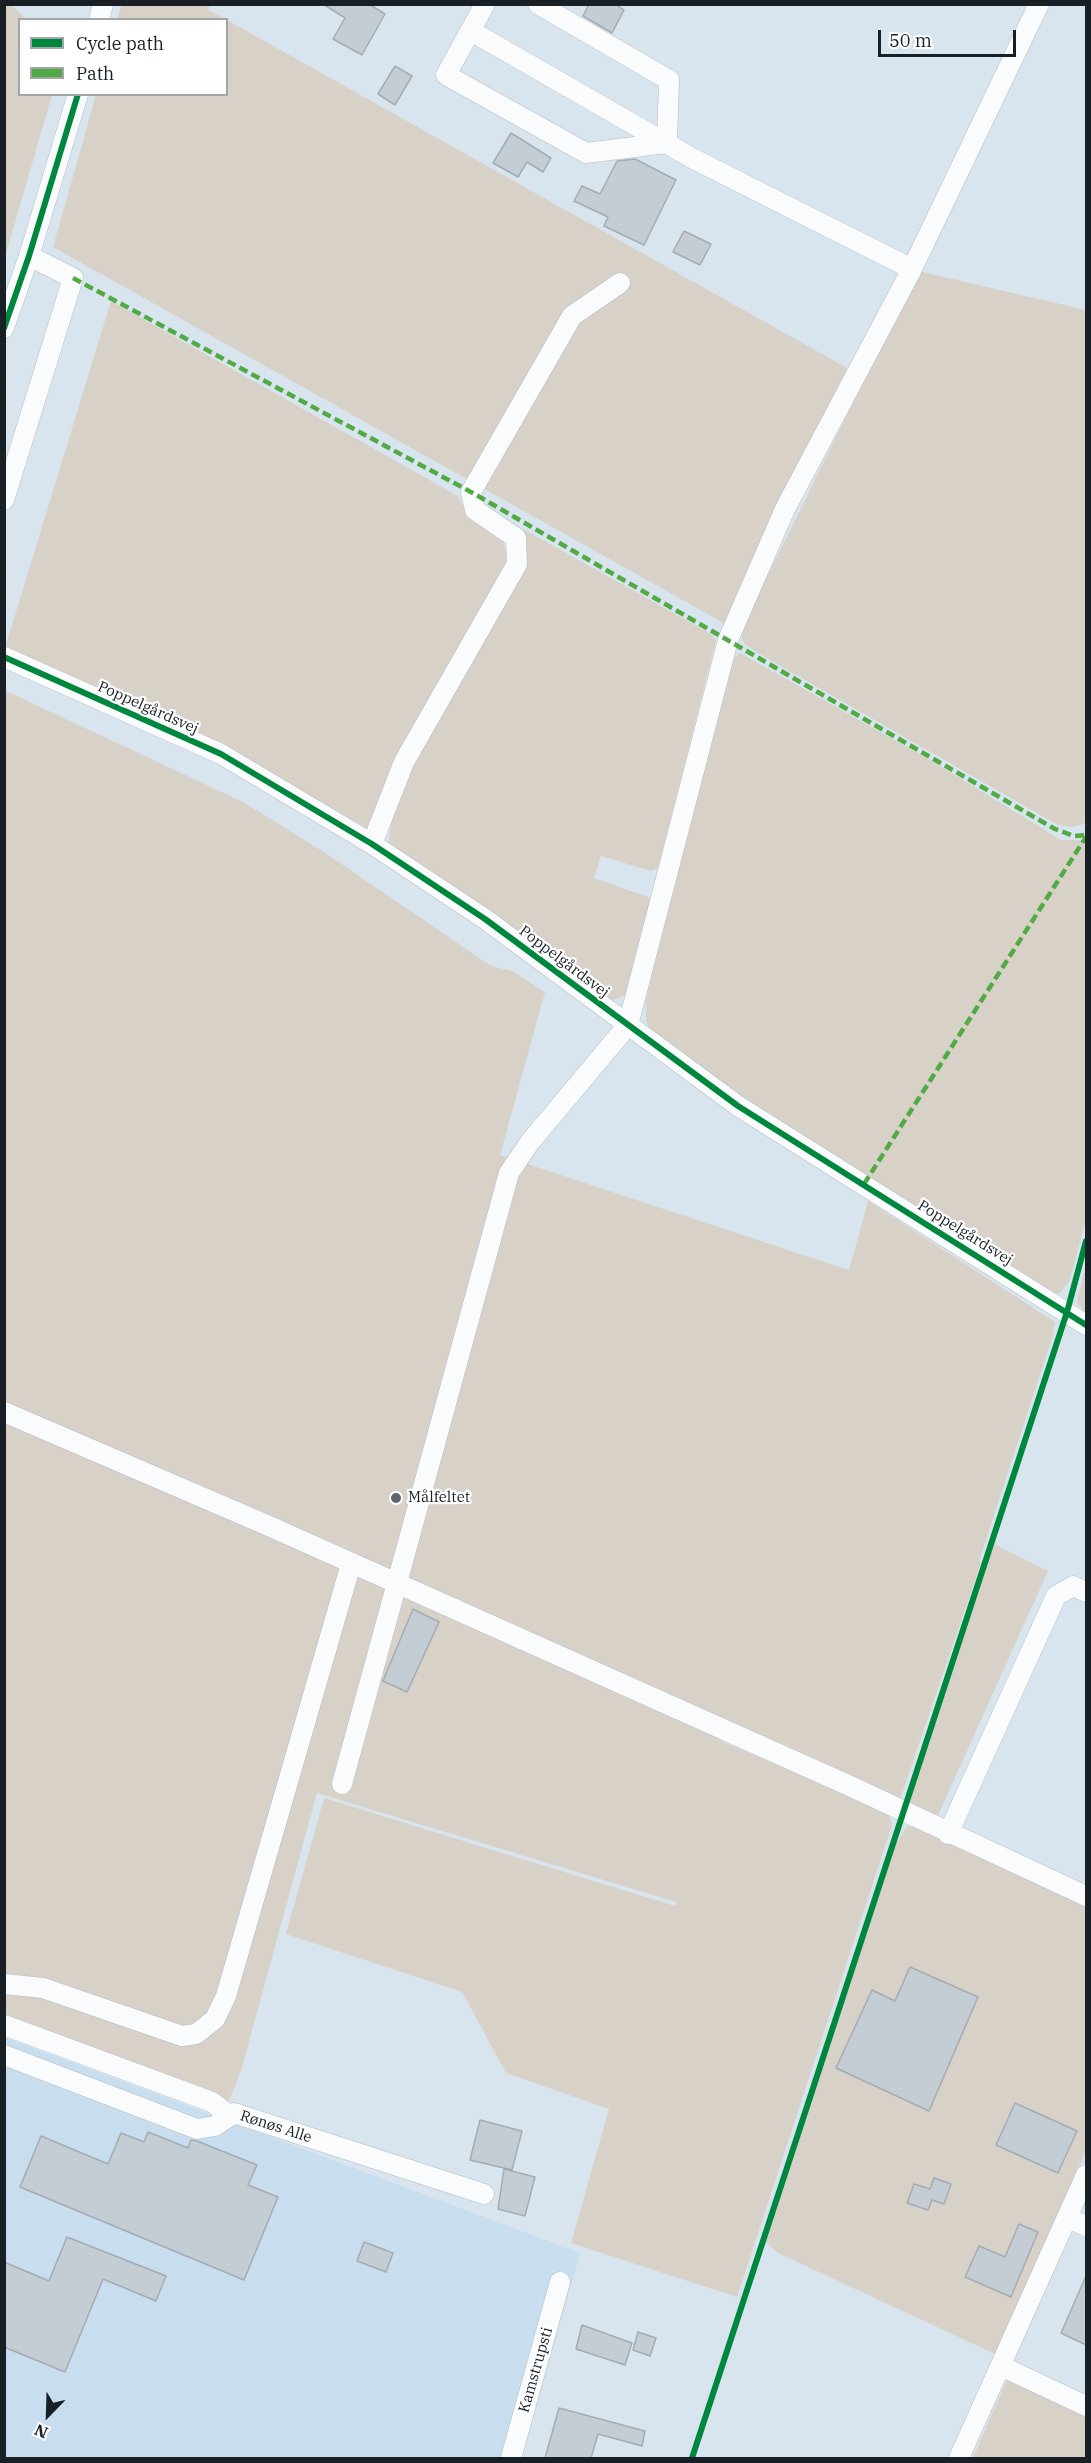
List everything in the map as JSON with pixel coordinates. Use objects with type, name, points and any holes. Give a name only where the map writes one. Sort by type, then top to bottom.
[{"type":"street","points":[[485,4],[446,75],[586,153],[667,143]]},
{"type":"street","points":[[537,4],[669,80],[667,143]]},
{"type":"street","points":[[342,1784],[509,1173],[530,1142],[628,1025],[728,640],[785,509],[912,269],[1039,4]]},
{"type":"street","points":[[471,32],[667,143],[912,269]]},
{"type":"street","points":[[4,328],[29,256],[77,96]]},
{"type":"street","points":[[4,500],[73,278],[29,256]]},
{"type":"street","points":[[372,844],[404,762],[517,564],[516,538],[475,510],[471,492],[572,316],[620,283]]},
{"type":"street","name":"Poppelgårdsvej","points":[[4,657],[221,754],[372,844],[485,919],[738,1106],[1086,1325]]},
{"type":"street","points":[[4,1412],[850,1786],[948,1834],[1086,1896]]},
{"type":"street","points":[[4,1984],[43,1988],[182,2036],[196,2034],[215,2019],[226,1996],[351,1564]]},
{"type":"street","points":[[948,1834],[1056,1596],[1082,1587]]},
{"type":"street","points":[[4,2025],[212,2102],[230,2116]]},
{"type":"street","name":"Rønøs Alle","points":[[4,2055],[197,2129],[215,2126],[234,2113],[484,2194]]},
{"type":"street","points":[[959,2458],[1086,2175]]},
{"type":"street","points":[[1068,2218],[1086,2226]]},
{"type":"street","name":"Kamstrupsti","points":[[511,2458],[560,2282]]},
{"type":"street","points":[[1001,2366],[1086,2406]]},
{"type":"shaded area","points":[[122,4],[210,5],[208,10],[224,18],[117,18]]},
{"type":"shaded area","points":[[4,5],[11,5],[25,18],[18,18],[18,96],[52,96],[5,257]]},
{"type":"shaded area","points":[[228,21],[847,368],[727,625],[53,247],[96,96],[228,96]]},
{"type":"shaded area","points":[[918,271],[1086,310],[1086,821],[1084,824],[1072,827],[1058,825],[756,652],[744,643],[740,632]]},
{"type":"shaded area","points":[[111,301],[458,496],[469,518],[504,543],[507,560],[368,829],[225,746],[5,648]]},
{"type":"shaded area","points":[[525,530],[711,634],[716,640],[658,868],[651,871],[601,856],[594,878],[648,897],[651,907],[626,995],[613,1000],[605,999],[388,844],[396,798],[409,764],[522,567],[520,532]]},
{"type":"shaded area","points":[[740,653],[932,761],[1061,840],[1086,840],[1086,1220],[1069,1282],[1059,1294],[707,1077],[652,1033],[646,1021],[646,1000],[726,664]]},
{"type":"shaded area","name":"Målfeltet","points":[[4,690],[245,803],[327,854],[491,966],[512,971],[545,992],[500,1155],[849,1270],[868,1201],[1055,1322],[1053,1335],[979,1561],[981,1563],[898,1805],[725,1726],[721,1741],[882,1809],[888,1813],[892,1825],[737,2297],[571,2243],[609,2109],[506,2073],[462,1992],[286,1934],[324,1798],[675,1906],[676,1902],[317,1793],[241,2071],[228,2103],[5,2017],[5,1995],[10,1994],[4,1994]]},
{"type":"shaded area","points":[[1086,1264],[1086,1315],[1077,1302]]},
{"type":"shaded area","points":[[994,1544],[1048,1571],[935,1822],[906,1808]]},
{"type":"shaded area","points":[[907,1826],[922,1829],[1086,1906],[1086,2151],[995,2354],[778,2253],[766,2242],[894,1847]]},
{"type":"shaded area","points":[[4,2037],[580,2253],[522,2458],[5,2458]]},
{"type":"shaded area","points":[[1009,2375],[1086,2411],[1086,2458],[973,2458]]},
{"type":"building","points":[[323,4],[369,4],[385,14],[362,55],[333,39],[345,18]]},
{"type":"building","points":[[589,4],[615,4],[624,10],[612,33],[583,16]]},
{"type":"building","points":[[395,66],[412,76],[395,105],[378,94]]},
{"type":"building","points":[[511,133],[551,158],[543,172],[527,162],[518,177],[493,163]]},
{"type":"building","points":[[635,159],[676,180],[644,245],[604,226],[608,217],[574,201],[582,186],[600,194],[617,161]]},
{"type":"building","points":[[684,231],[711,244],[700,265],[673,252]]},
{"type":"building","points":[[413,1609],[439,1622],[407,1692],[383,1681]]},
{"type":"building","points":[[910,1967],[978,1997],[929,2111],[836,2068],[872,1990],[895,2001]]},
{"type":"building","points":[[1015,2103],[1077,2131],[1058,2173],[996,2145]]},
{"type":"building","points":[[480,2120],[522,2131],[512,2170],[470,2160]]},
{"type":"building","points":[[148,2132],[188,2148],[191,2140],[197,2141],[257,2165],[248,2185],[278,2197],[244,2280],[20,2187],[41,2136],[108,2164],[121,2133],[144,2142]]},
{"type":"building","points":[[504,2169],[535,2177],[525,2216],[498,2209]]},
{"type":"building","points":[[934,2178],[951,2184],[944,2204],[932,2200],[928,2210],[907,2203],[914,2184],[930,2189]]},
{"type":"building","points":[[1019,2224],[1038,2232],[1011,2297],[965,2277],[979,2246],[1005,2257]]},
{"type":"building","points":[[67,2237],[166,2276],[156,2301],[103,2279],[65,2372],[4,2347],[4,2262],[49,2281]]},
{"type":"building","points":[[364,2242],[393,2253],[386,2272],[357,2261]]},
{"type":"building","points":[[1086,2276],[1086,2345],[1061,2333]]},
{"type":"building","points":[[582,2325],[632,2343],[625,2365],[576,2349]]},
{"type":"building","points":[[638,2332],[656,2338],[650,2356],[633,2350]]},
{"type":"building","points":[[559,2408],[645,2431],[642,2446],[598,2434],[591,2458],[545,2458]]},
{"type":"marked path","points":[[73,278],[471,492],[1055,829],[1074,836],[1086,835]]},
{"type":"marked path","points":[[864,1184],[1086,837]]},
{"type":"cycle path","points":[[4,328],[29,256],[77,96]]},
{"type":"cycle path","points":[[4,657],[221,754],[372,844],[485,919],[738,1106],[1086,1325]]},
{"type":"cycle path","points":[[692,2458],[1067,1312],[1086,1241]]},
{"type":"place","name":"Målfeltet","points":[[396,1498]]}]
